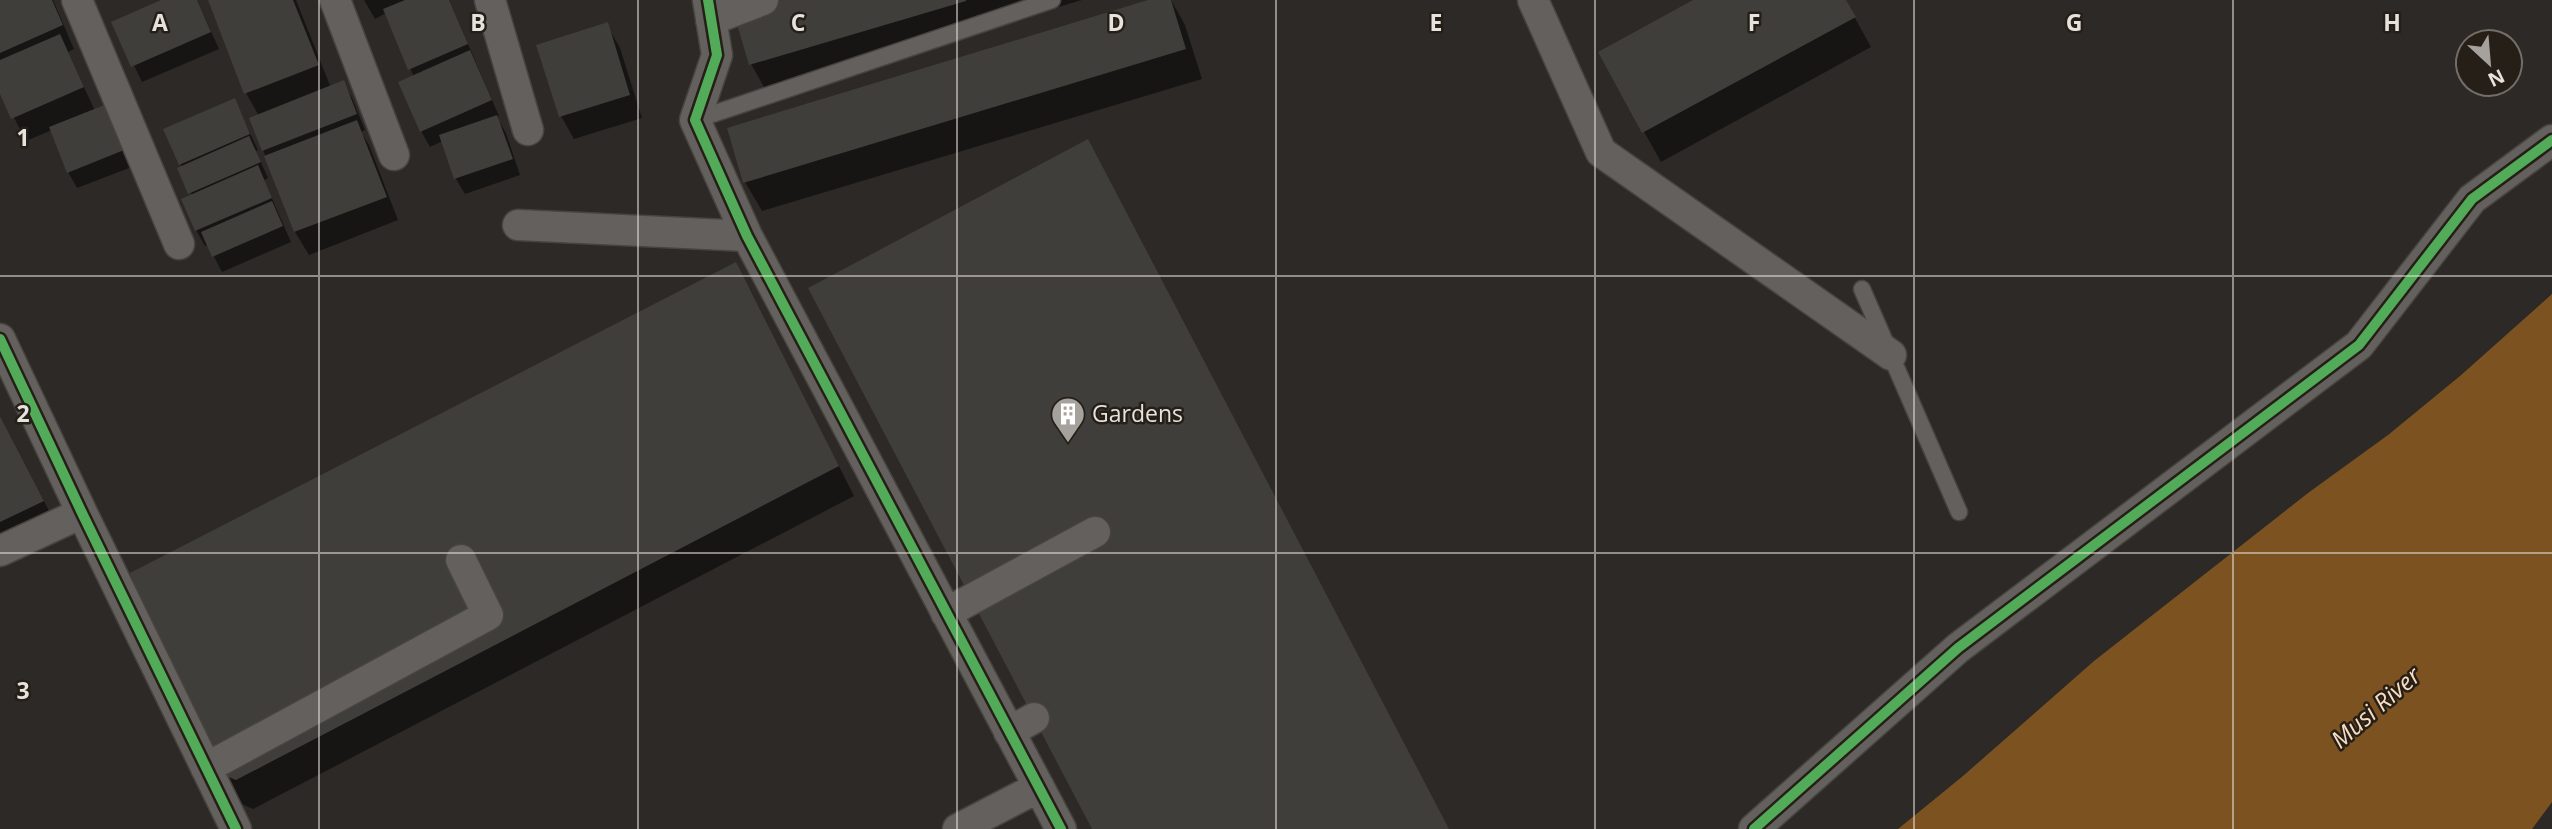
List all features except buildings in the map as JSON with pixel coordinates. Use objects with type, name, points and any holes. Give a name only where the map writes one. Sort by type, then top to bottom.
[{"type":"street","points":[[77,0],[179,244]]},
{"type":"street","points":[[335,0],[394,155]]},
{"type":"street","points":[[490,0],[528,130]]},
{"type":"street","points":[[763,0],[710,10],[717,55],[695,120],[747,236],[946,613],[1022,725],[1039,787],[1061,829]]},
{"type":"street","points":[[1533,0],[1601,152],[1891,355]]},
{"type":"street","points":[[1754,829],[1958,648],[2359,345],[2472,200],[2552,141]]},
{"type":"street","points":[[518,225],[747,236]]},
{"type":"street","points":[[0,339],[236,829]]},
{"type":"street","points":[[0,551],[82,513]]},
{"type":"street","points":[[946,613],[1095,531]]},
{"type":"street","points":[[206,768],[488,615],[461,560]]},
{"type":"street","points":[[958,829],[1039,787]]},
{"type":"lane","points":[[695,120],[1052,0]]},
{"type":"lane","points":[[1862,289],[1959,512]]},
{"type":"water","name":"Musi River","points":[[2552,294],[2552,802],[2532,829],[1898,829],[2094,661],[2308,493],[2388,435],[2460,376]]},
{"type":"cycle path","points":[[708,0],[717,55],[695,120],[747,236],[1061,829]]},
{"type":"cycle path","points":[[1754,829],[1958,648],[2359,345],[2472,199],[2552,140]]},
{"type":"cycle path","points":[[0,339],[236,829]]},
{"type":"place","name":"Gardens","points":[[1068,444]]}]
